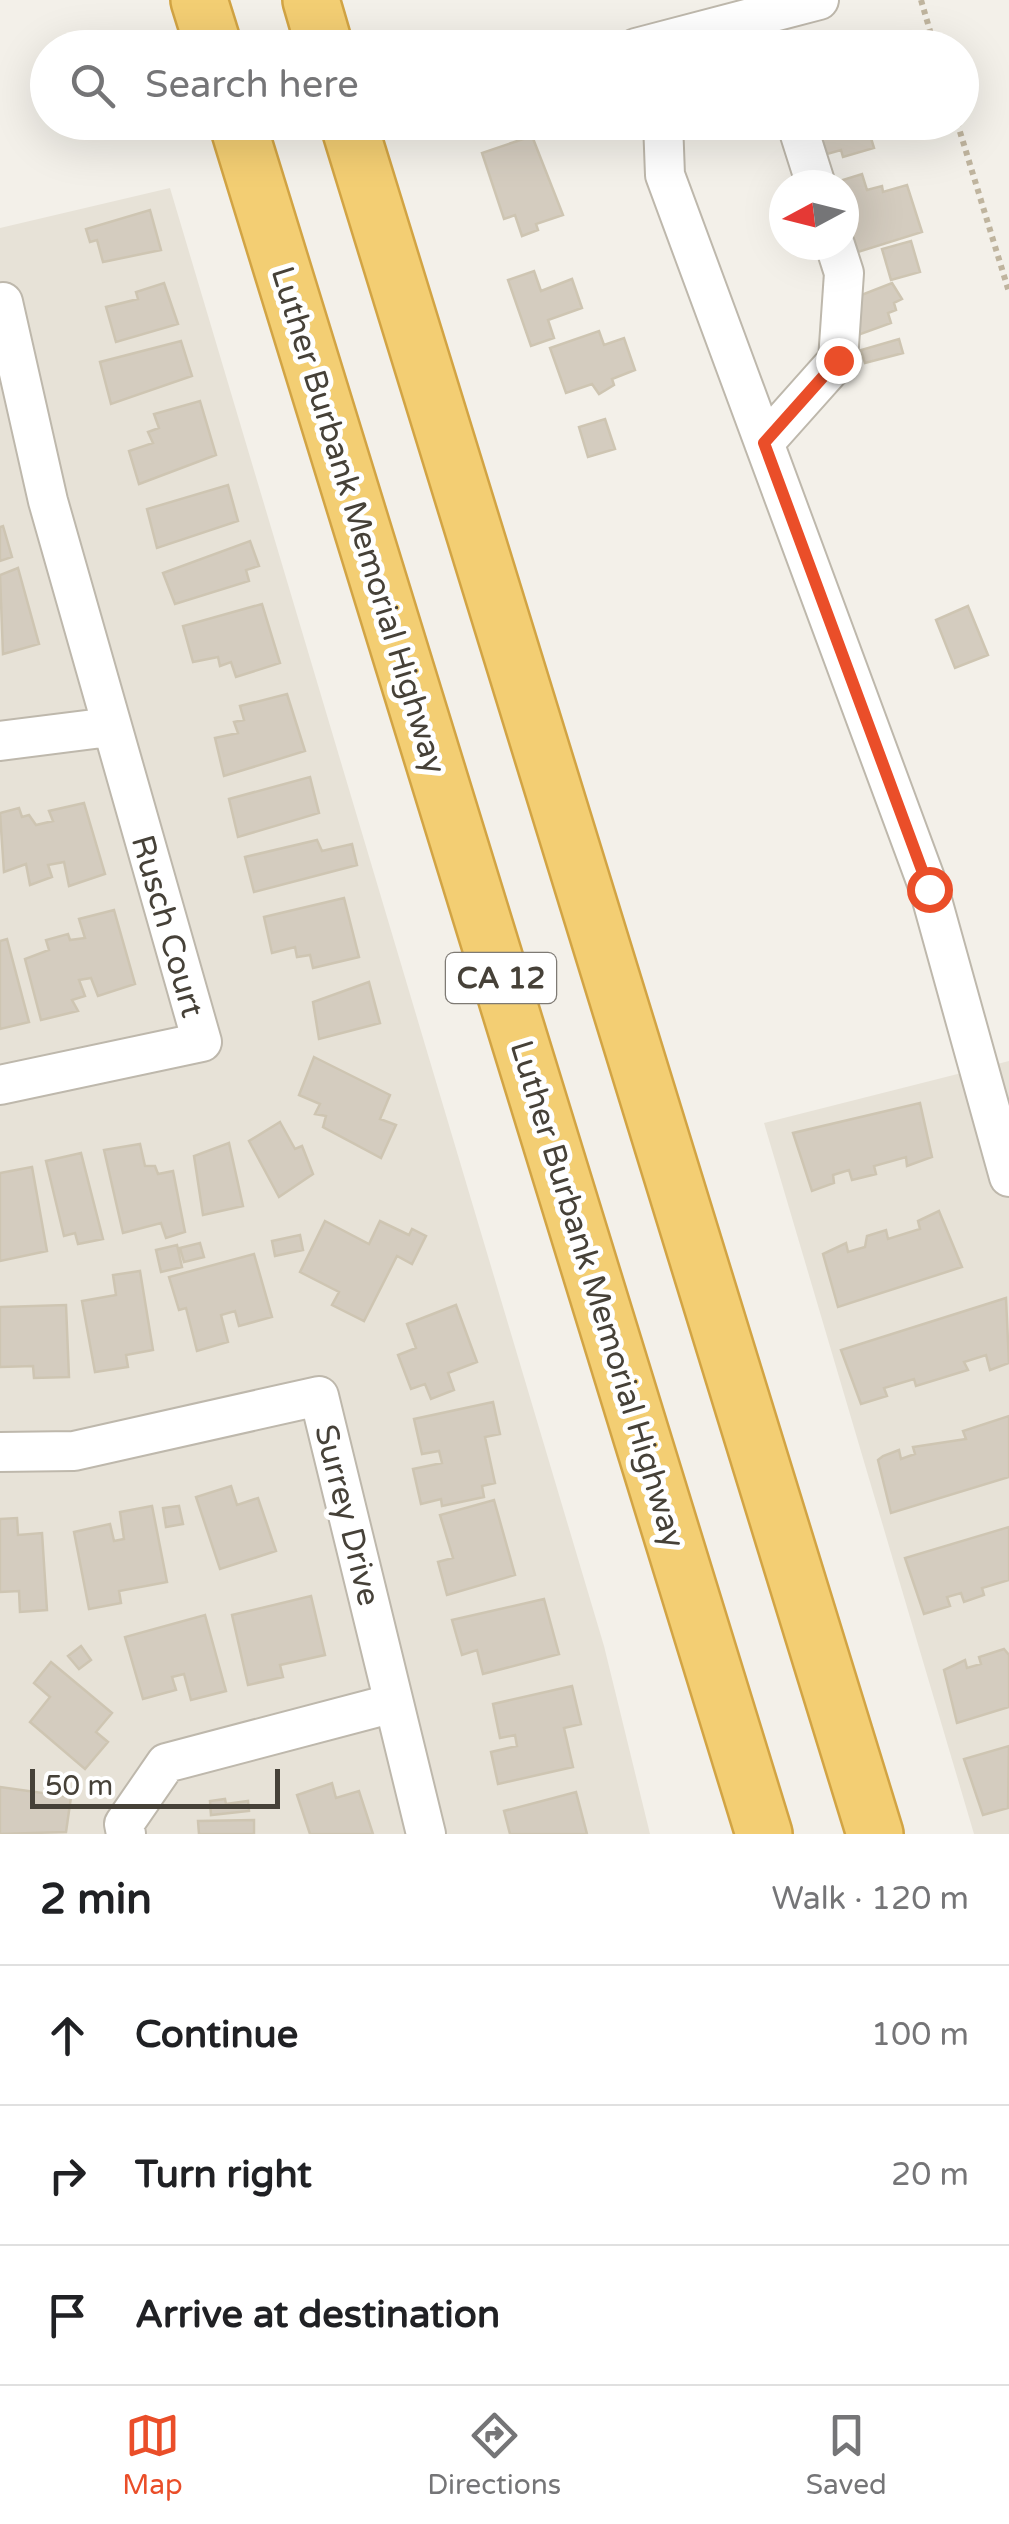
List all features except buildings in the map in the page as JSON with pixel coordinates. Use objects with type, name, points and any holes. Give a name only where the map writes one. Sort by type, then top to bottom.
[{"type":"highway","points":[[199,0],[208,30]]},
{"type":"highway","points":[[311,0],[320,30]]},
{"type":"highway","name":"Luther Burbank Memorial Highway","points":[[243,140],[764,1834]]},
{"type":"highway","name":"CA 12","points":[[354,140],[875,1834]]},
{"type":"street","points":[[766,30],[819,0]]},
{"type":"street","points":[[664,140],[665,175],[929,889],[1009,1177]]},
{"type":"street","points":[[802,140],[811,170]]},
{"type":"street","points":[[764,443],[838,360],[844,273],[840,260]]},
{"type":"street","name":"Rusch Court","points":[[0,1084],[202,1042],[48,501],[3,302]]},
{"type":"street","points":[[0,741],[110,727]]},
{"type":"street","name":"Surrey Drive","points":[[0,1452],[74,1451],[319,1396],[426,1834]]},
{"type":"street","points":[[126,1834],[124,1824],[166,1763],[394,1703]]},
{"type":"path","points":[[921,0],[930,30]]},
{"type":"path","points":[[963,140],[1009,292]]},
{"type":"shaded area","points":[[170,188],[604,1646],[650,1834],[0,1834],[0,228]]},
{"type":"shaded area","points":[[1009,1061],[1009,1834],[974,1834],[764,1123]]},
{"type":"route","points":[[838,360],[764,443],[929,889]]}]
